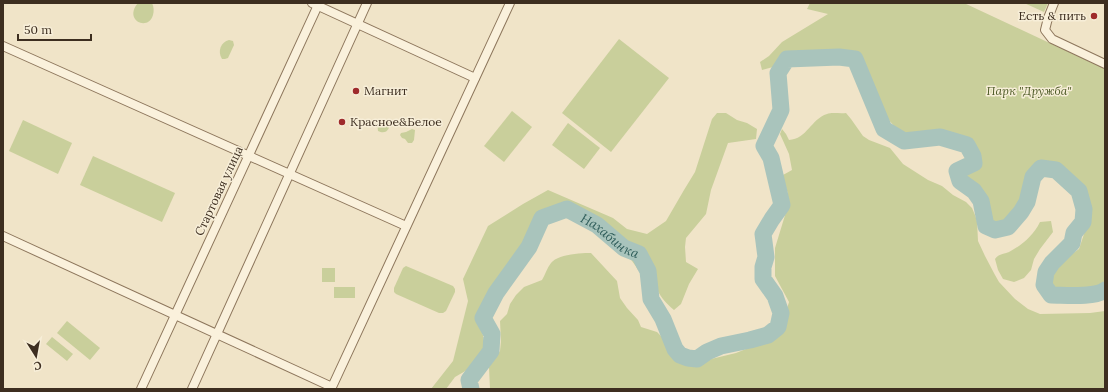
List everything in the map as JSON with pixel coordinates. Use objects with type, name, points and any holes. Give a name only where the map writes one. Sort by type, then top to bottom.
[{"type":"street","points":[[192,389],[366,3]]},
{"type":"street","points":[[3,236],[332,387],[510,3]]},
{"type":"street","points":[[1054,3],[1045,30],[1052,39],[1105,64]]},
{"type":"street","points":[[316,4],[475,78]]},
{"type":"street","name":"Стартовая улица","points":[[141,389],[316,4]]},
{"type":"street","points":[[3,46],[406,226]]},
{"type":"green space","points":[[138,3],[153,4],[153,15],[146,23],[138,22],[133,14]]},
{"type":"green space","name":"Парк \"Дружба\"","points":[[810,3],[964,3],[1105,69],[1105,284],[1092,290],[1068,289],[1055,291],[1048,282],[1053,272],[1069,256],[1079,249],[1086,228],[1087,217],[1084,206],[1073,182],[1039,166],[1030,172],[1026,182],[1023,205],[1009,223],[1000,228],[990,222],[986,212],[982,190],[971,185],[964,176],[972,168],[977,158],[975,148],[966,140],[944,133],[933,135],[910,134],[899,131],[883,114],[861,72],[858,61],[848,55],[837,54],[791,66],[773,67],[762,70],[760,62],[769,56],[782,42],[828,14],[807,9]]},
{"type":"green space","points":[[1024,3],[1048,3],[1044,12]]},
{"type":"green space","points":[[619,39],[669,78],[611,152],[562,113]]},
{"type":"green space","points":[[226,41],[233,41],[234,45],[228,58],[222,59],[220,53],[221,47]]},
{"type":"green space","points":[[512,111],[532,127],[504,162],[484,146]]},
{"type":"green space","points":[[717,113],[726,113],[757,129],[756,139],[728,143],[711,190],[706,214],[686,238],[686,262],[698,269],[689,284],[681,304],[674,310],[658,292],[653,267],[638,270],[618,245],[592,223],[573,214],[562,212],[551,213],[528,239],[523,248],[522,259],[518,270],[481,312],[481,324],[485,347],[481,358],[474,366],[455,377],[446,389],[431,389],[453,361],[468,301],[463,279],[488,226],[548,190],[613,218],[627,229],[647,234],[666,221],[695,172],[712,119]]},
{"type":"green space","points":[[829,113],[846,113],[863,136],[869,140],[890,148],[903,164],[928,180],[942,186],[953,195],[966,202],[972,208],[977,221],[978,241],[995,275],[999,282],[1015,299],[1028,309],[1040,314],[1090,313],[1105,311],[1105,389],[490,389],[489,367],[500,351],[500,321],[507,314],[510,304],[516,295],[524,287],[542,280],[551,263],[554,260],[564,256],[591,253],[617,281],[620,298],[638,320],[641,327],[657,332],[668,343],[674,356],[683,364],[694,366],[707,360],[736,353],[776,337],[783,322],[789,302],[775,276],[775,248],[786,212],[788,194],[783,175],[792,170],[789,154],[780,134],[782,129],[789,140],[795,139],[805,133],[817,120]]},
{"type":"green space","points":[[386,119],[389,121],[389,129],[386,132],[378,131],[379,123]]},
{"type":"green space","points":[[23,120],[72,143],[58,174],[9,151]]},
{"type":"green space","points":[[568,123],[600,148],[584,169],[552,145]]},
{"type":"green space","points":[[412,129],[415,130],[414,140],[412,143],[408,143],[400,135],[401,133]]},
{"type":"green space","points":[[93,156],[175,193],[162,222],[80,185]]},
{"type":"green space","points":[[1051,221],[1053,232],[1034,259],[1031,270],[1024,278],[1014,282],[1003,279],[998,270],[995,259],[996,257],[1009,252],[1023,243],[1031,236],[1040,222]]},
{"type":"green space","points":[[406,266],[453,286],[455,292],[446,311],[439,313],[394,292],[394,288],[403,268]]},
{"type":"green space","points":[[322,268],[335,268],[335,282],[322,282]]},
{"type":"green space","points":[[334,287],[355,287],[355,298],[334,298]]},
{"type":"green space","points":[[67,321],[100,348],[90,360],[57,333]]},
{"type":"green space","points":[[52,337],[73,354],[67,361],[46,344]]},
{"type":"waterway","name":"Нахабинка","points":[[471,389],[469,380],[491,351],[492,334],[483,318],[496,293],[529,247],[542,218],[567,209],[597,225],[624,248],[639,254],[648,271],[651,299],[663,319],[675,349],[680,355],[697,359],[707,352],[721,346],[768,335],[778,327],[781,313],[775,296],[763,279],[763,267],[766,257],[763,234],[782,205],[771,158],[764,146],[781,110],[778,73],[787,59],[839,57],[855,59],[884,129],[904,141],[940,137],[967,145],[973,156],[974,163],[957,171],[960,181],[974,191],[981,201],[986,226],[995,230],[1008,227],[1021,212],[1027,202],[1033,177],[1041,168],[1056,170],[1079,191],[1084,209],[1083,222],[1074,233],[1072,243],[1052,263],[1046,272],[1044,285],[1051,295],[1087,295],[1100,293],[1105,290]]},
{"type":"place","name":"Есть & пить","points":[[1094,16]]},
{"type":"place","name":"Магнит","points":[[356,91]]},
{"type":"place","name":"Красное&Белое","points":[[342,122]]}]
